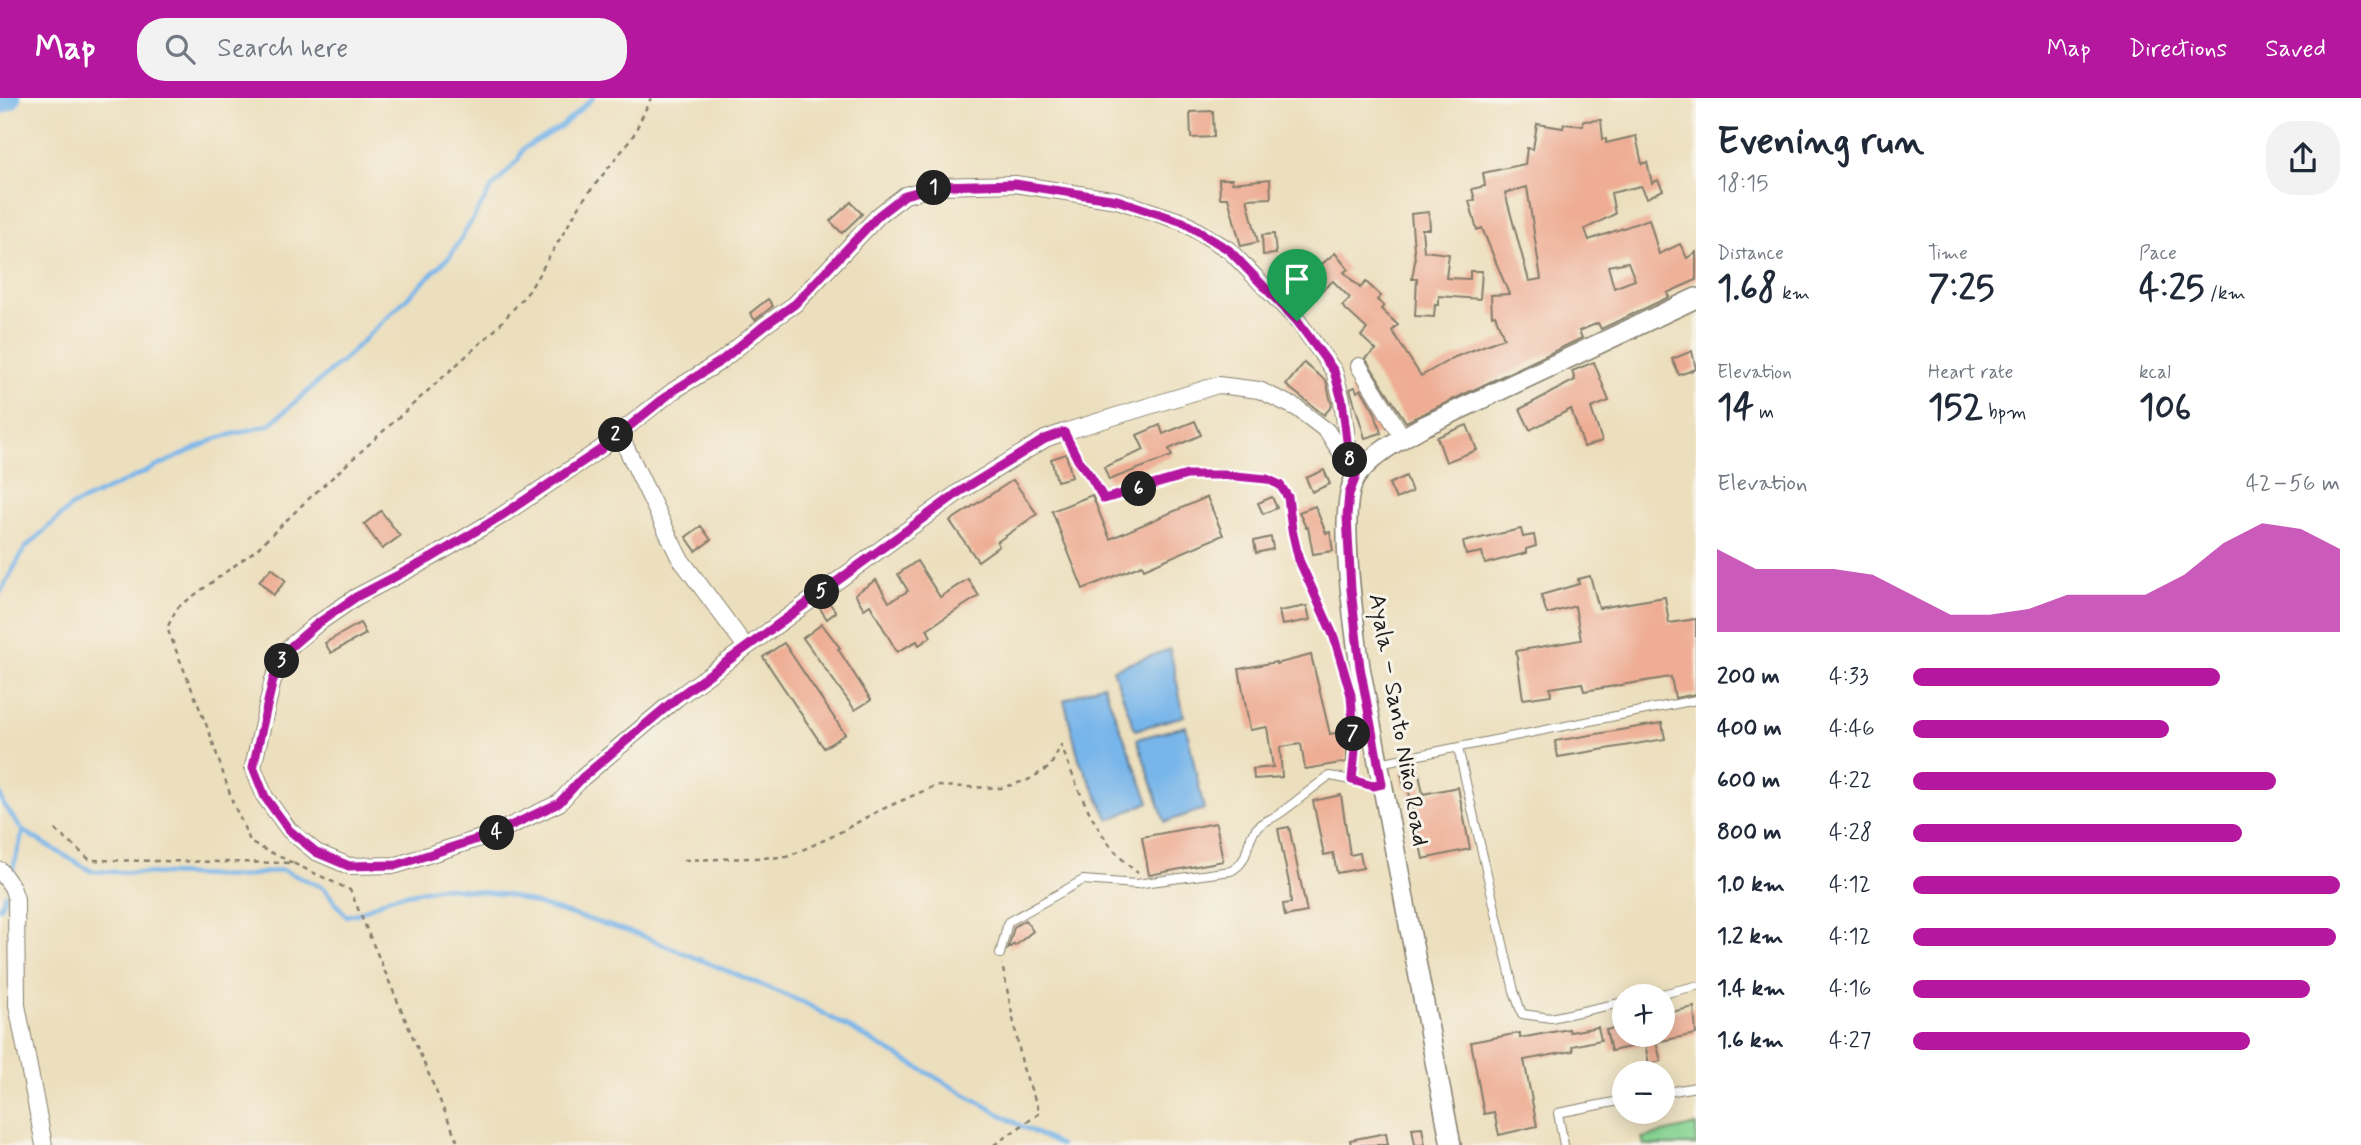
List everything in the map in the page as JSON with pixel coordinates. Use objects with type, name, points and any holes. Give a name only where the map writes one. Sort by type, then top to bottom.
[{"type":"street","points":[[1015,184],[1117,200],[1183,222],[1229,250],[1297,321],[1334,371],[1342,400],[1353,471],[1327,431],[1297,408],[1259,390],[1218,386],[1045,439],[959,492],[746,647],[648,721],[582,778],[559,803],[493,834],[397,865],[349,866],[316,852],[289,830],[265,797],[253,767],[273,680],[288,649],[317,624],[356,597],[431,558],[501,516],[600,450],[673,391],[721,361],[795,304],[879,215],[905,195],[939,186],[1015,184]]},
{"type":"street","points":[[1353,471],[1422,427],[1696,298]]},
{"type":"street","points":[[1359,366],[1403,438]]},
{"type":"street","points":[[619,433],[679,557],[746,647]]},
{"type":"street","name":"Ayala – Santo Niño Road","points":[[1353,471],[1347,516],[1351,590],[1360,667],[1451,1145]]},
{"type":"street","points":[[0,870],[12,887],[16,899],[17,1005],[44,1145]]},
{"type":"lane","points":[[1064,432],[1078,460],[1104,499],[1187,475],[1267,479],[1280,485],[1288,497],[1299,560],[1334,637],[1351,695],[1355,750],[1352,780]]},
{"type":"lane","points":[[1379,764],[1696,700]]},
{"type":"lane","points":[[1458,748],[1514,991],[1522,1014],[1551,1018],[1612,1005]]},
{"type":"lane","points":[[1000,954],[1008,922],[1083,880],[1136,884],[1231,871],[1240,866],[1247,855],[1250,837],[1258,826],[1329,776],[1373,786],[1382,784]]},
{"type":"lane","points":[[1675,991],[1696,986]]},
{"type":"lane","points":[[1675,1091],[1696,1087]]},
{"type":"lane","points":[[1564,1145],[1558,1113],[1612,1102]]},
{"type":"path","points":[[459,1145],[350,890],[251,843],[233,803],[210,734],[167,628],[177,608],[257,549],[496,329],[529,291],[583,200],[632,138],[651,98]]},
{"type":"path","points":[[684,860],[787,857],[878,811],[935,786],[1001,788],[1028,780],[1050,767],[1061,745],[1077,787],[1113,851],[1149,882]]},
{"type":"path","points":[[55,830],[90,860],[293,863]]},
{"type":"path","points":[[994,1145],[1040,1113],[1023,1068],[1000,954]]},
{"type":"green space","points":[[1696,1125],[1696,1145],[1644,1145],[1642,1138]]},
{"type":"water","points":[[1170,649],[1184,716],[1135,730],[1113,669]]},
{"type":"water","points":[[1103,684],[1149,802],[1109,820],[1079,759],[1064,700]]},
{"type":"water","points":[[1186,726],[1204,809],[1165,822],[1137,739]]},
{"type":"building","points":[[1213,111],[1214,137],[1191,138],[1190,112]]},
{"type":"building","points":[[1601,120],[1606,143],[1636,136],[1642,164],[1647,162],[1652,183],[1658,180],[1663,190],[1647,198],[1641,186],[1611,193],[1615,214],[1585,229],[1589,240],[1649,219],[1659,254],[1680,244],[1687,258],[1696,252],[1696,280],[1667,293],[1669,297],[1601,329],[1598,323],[1579,331],[1582,338],[1406,422],[1365,358],[1376,350],[1361,336],[1367,329],[1342,306],[1350,298],[1333,281],[1321,291],[1309,275],[1335,253],[1348,269],[1344,272],[1360,288],[1366,282],[1381,296],[1377,300],[1384,306],[1381,309],[1398,325],[1392,331],[1421,376],[1455,357],[1504,338],[1495,315],[1492,316],[1491,295],[1509,294],[1482,228],[1477,230],[1469,201],[1475,200],[1472,189],[1485,186],[1483,173],[1525,164],[1527,148],[1533,149],[1537,124],[1563,128],[1564,124],[1583,126],[1583,121]],"holes":[[[1527,187],[1541,279],[1529,281],[1505,193]],[[1628,262],[1635,280],[1614,288],[1608,266]]]},
{"type":"building","points":[[1219,179],[1232,179],[1232,183],[1270,179],[1271,198],[1247,199],[1258,242],[1241,246],[1228,198],[1220,198]]},
{"type":"building","points":[[851,202],[862,214],[842,233],[830,221]]},
{"type":"building","points":[[1429,212],[1430,229],[1422,229],[1424,251],[1449,254],[1446,278],[1470,279],[1470,271],[1482,271],[1480,299],[1439,296],[1434,317],[1415,316],[1417,279],[1412,279],[1415,261],[1411,214]]},
{"type":"building","points":[[1274,234],[1276,254],[1263,255],[1262,235]]},
{"type":"building","points":[[768,299],[773,306],[755,320],[750,313]]},
{"type":"building","points":[[1692,351],[1696,369],[1679,375],[1672,359]]},
{"type":"building","points":[[1594,362],[1609,401],[1591,408],[1602,441],[1584,447],[1571,409],[1530,430],[1520,409],[1575,380],[1572,371]]},
{"type":"building","points":[[1304,363],[1326,381],[1332,406],[1324,415],[1286,385]]},
{"type":"building","points":[[1355,387],[1357,392],[1361,389],[1375,413],[1381,433],[1365,438],[1350,389]]},
{"type":"building","points":[[1195,421],[1201,435],[1169,449],[1172,456],[1109,480],[1104,467],[1144,450],[1137,435],[1160,425],[1163,434]]},
{"type":"building","points":[[1467,425],[1477,450],[1446,462],[1437,437]]},
{"type":"building","points":[[1066,454],[1072,477],[1057,481],[1051,459]]},
{"type":"building","points":[[1324,470],[1330,484],[1312,492],[1306,478]]},
{"type":"building","points":[[1406,476],[1412,492],[1396,499],[1389,484]]},
{"type":"building","points":[[1013,480],[1037,514],[997,542],[999,546],[978,561],[950,521]]},
{"type":"building","points":[[1092,495],[1110,539],[1207,497],[1223,535],[1144,569],[1142,565],[1083,589],[1052,511]]},
{"type":"building","points":[[1272,497],[1277,508],[1263,514],[1258,503]]},
{"type":"building","points":[[1315,506],[1326,533],[1330,532],[1333,551],[1313,554],[1308,527],[1306,528],[1299,512]]},
{"type":"building","points":[[381,511],[400,536],[382,549],[364,524]]},
{"type":"building","points":[[701,526],[711,540],[696,551],[686,537]]},
{"type":"building","points":[[1521,529],[1523,537],[1534,535],[1536,546],[1526,549],[1526,553],[1485,564],[1482,552],[1466,555],[1463,542]]},
{"type":"building","points":[[1271,537],[1273,549],[1256,553],[1254,541]]},
{"type":"building","points":[[917,561],[940,597],[968,579],[979,596],[927,629],[931,637],[919,645],[917,641],[897,652],[870,605],[864,609],[855,594],[876,580],[889,602],[908,591],[898,574]]},
{"type":"building","points":[[272,568],[286,581],[273,595],[259,581]]},
{"type":"building","points":[[1590,576],[1599,608],[1665,597],[1669,623],[1696,619],[1696,694],[1675,698],[1671,677],[1584,691],[1582,683],[1550,688],[1551,695],[1523,699],[1516,651],[1581,640],[1575,606],[1547,614],[1541,595],[1579,584],[1578,579]]},
{"type":"building","points":[[828,601],[836,612],[827,619],[819,607]]},
{"type":"building","points":[[1307,606],[1310,620],[1282,625],[1279,611]]},
{"type":"building","points":[[360,623],[366,634],[331,653],[325,643]]},
{"type":"building","points":[[822,624],[840,648],[838,649],[871,700],[855,710],[803,638]]},
{"type":"building","points":[[784,643],[845,734],[824,748],[763,657]]},
{"type":"building","points":[[1311,655],[1330,734],[1347,731],[1347,762],[1305,769],[1301,744],[1280,747],[1282,777],[1254,779],[1253,769],[1273,767],[1267,727],[1250,730],[1239,669],[1276,664]]},
{"type":"building","points":[[1662,723],[1665,739],[1558,757],[1555,741]]},
{"type":"building","points":[[1418,769],[1423,794],[1458,787],[1470,849],[1423,859],[1408,787],[1404,788],[1401,772]]},
{"type":"building","points":[[1341,795],[1350,855],[1360,853],[1363,868],[1337,873],[1333,853],[1324,855],[1313,801]]},
{"type":"building","points":[[1216,823],[1223,861],[1149,875],[1142,837]]},
{"type":"building","points":[[1289,827],[1307,912],[1285,916],[1283,904],[1291,903],[1290,888],[1278,829]]},
{"type":"building","points":[[1025,920],[1033,931],[1008,949],[1014,927]]},
{"type":"building","points":[[1694,1007],[1696,1034],[1675,1038],[1675,1011]]},
{"type":"building","points":[[1598,1027],[1601,1040],[1572,1046],[1573,1051],[1524,1060],[1537,1126],[1499,1135],[1494,1112],[1484,1114],[1471,1042],[1520,1033],[1520,1038]]},
{"type":"building","points":[[1612,1029],[1612,1047],[1630,1047],[1611,1051],[1606,1030]]},
{"type":"building","points":[[1646,1047],[1657,1047],[1661,1061],[1648,1061]]},
{"type":"building","points":[[1422,1127],[1425,1145],[1415,1145],[1412,1128]]},
{"type":"building","points":[[1386,1133],[1388,1145],[1351,1145],[1350,1140]]},
{"type":"waterway","points":[[0,102],[9,98]]},
{"type":"waterway","points":[[0,593],[25,548],[72,506],[218,438],[269,425],[342,361],[451,255],[491,189],[518,160],[523,149],[561,127],[593,98]]},
{"type":"waterway","points":[[0,794],[3,804],[23,831],[11,876]]},
{"type":"waterway","points":[[23,831],[91,871],[239,877],[282,870],[324,888],[346,916],[359,913],[391,897],[441,887],[507,895],[640,935],[805,1003],[1021,1126],[1060,1145]]},
{"type":"waterway","points":[[0,908],[6,894]]},
{"type":"route","points":[[1015,184],[1117,200],[1183,222],[1229,250],[1297,321],[1334,371],[1342,400],[1350,465],[1356,476],[1349,494],[1347,516],[1351,590],[1360,667],[1382,784],[1373,786],[1352,780],[1355,750],[1351,695],[1334,637],[1299,560],[1288,497],[1280,485],[1267,479],[1187,475],[1104,499],[1078,460],[1064,432],[1045,439],[959,492],[677,698],[582,778],[559,803],[493,834],[397,865],[349,866],[316,852],[289,830],[265,797],[253,767],[273,680],[288,649],[317,624],[356,597],[431,558],[501,516],[600,450],[673,391],[721,361],[795,304],[879,215],[905,195],[939,186],[1015,184]]}]
